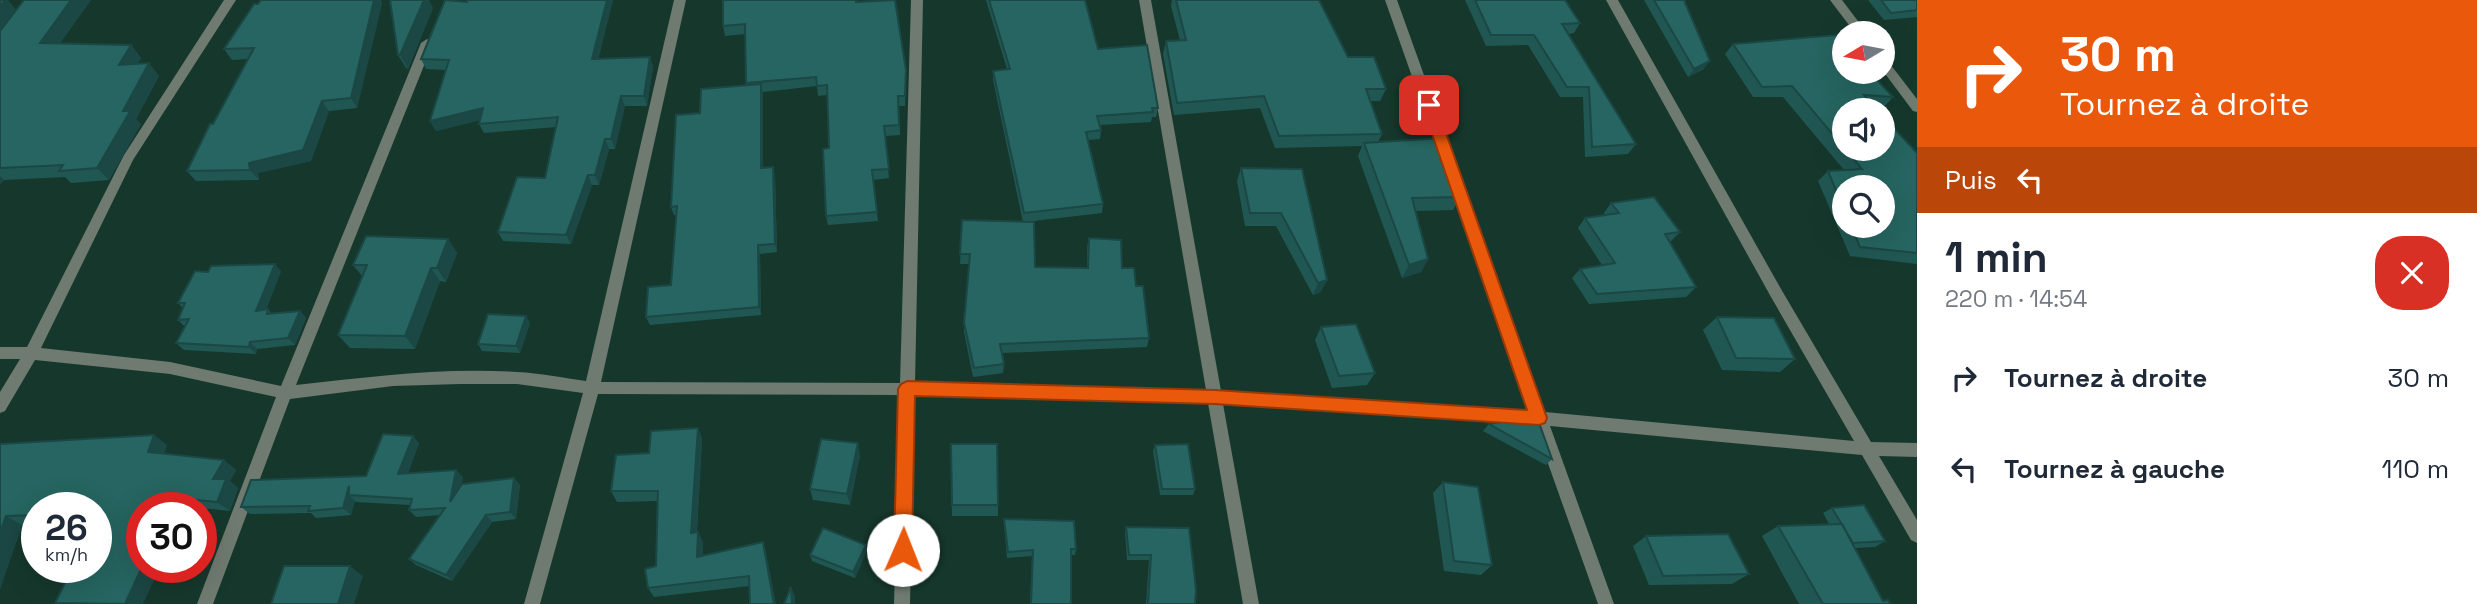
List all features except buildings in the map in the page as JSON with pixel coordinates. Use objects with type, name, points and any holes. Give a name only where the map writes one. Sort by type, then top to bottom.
[{"type":"street","points":[[0,406],[31,353],[128,158],[230,0]]},
{"type":"street","points":[[532,604],[592,388],[680,0]]},
{"type":"street","points":[[902,604],[917,0]]},
{"type":"street","points":[[1145,0],[1251,604]]},
{"type":"street","points":[[1391,0],[1606,604]]},
{"type":"street","points":[[1612,0],[1776,293],[1917,535]]},
{"type":"street","points":[[1836,0],[1852,21]]},
{"type":"street","points":[[205,604],[285,393],[436,23]]},
{"type":"street","points":[[1895,79],[1917,108]]},
{"type":"street","points":[[0,353],[31,353],[170,368],[285,393],[393,380],[517,378],[592,388],[907,389],[1215,397],[1539,418],[1868,449],[1917,450]]},
{"type":"route","points":[[903,550],[907,389],[1215,397],[1539,418],[1429,105]]}]
